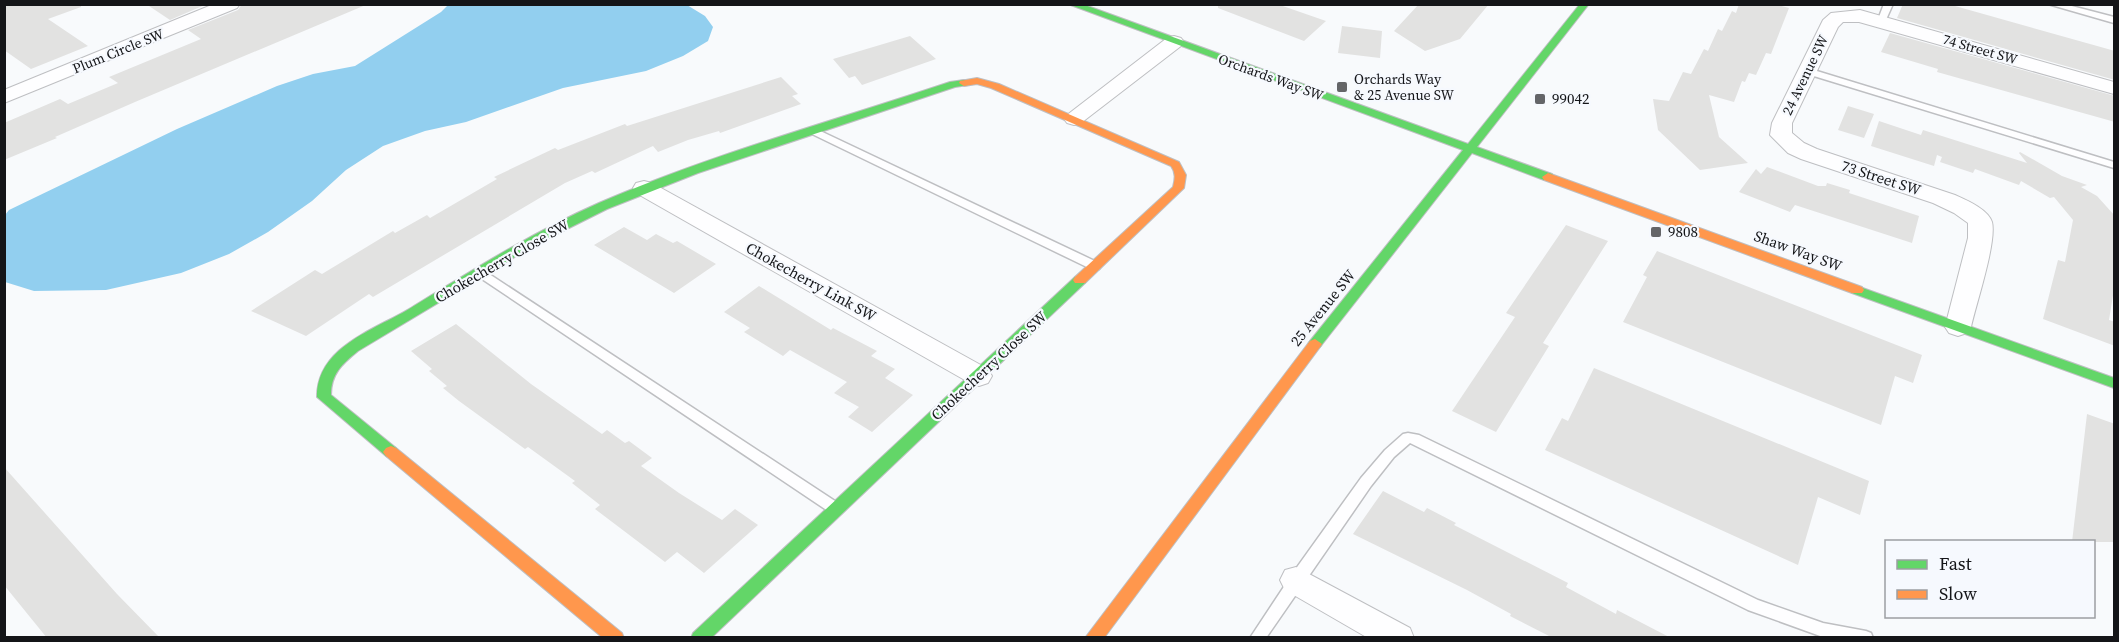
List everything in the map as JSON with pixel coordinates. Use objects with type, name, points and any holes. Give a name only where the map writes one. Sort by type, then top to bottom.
[{"type":"street","name":"Plum Circle SW","points":[[4,97],[231,4]]},
{"type":"street","name":"Orchards Way SW","points":[[1072,4],[1470,150]]},
{"type":"street","name":"25 Avenue SW","points":[[1093,638],[1288,379],[1585,4]]},
{"type":"street","name":"74 Street SW","points":[[1845,15],[1885,13],[2115,88]]},
{"type":"street","name":"24 Avenue SW","points":[[1788,142],[1781,135],[1780,128],[1830,24],[1838,17],[1845,15]]},
{"type":"street","points":[[1074,119],[1173,42]]},
{"type":"street","name":"Chokecherry Close SW","points":[[616,638],[330,401],[320,390],[325,374],[343,356],[552,231],[644,189],[954,84],[977,81],[995,86],[1175,164],[1181,171],[1182,179],[1178,188],[699,638]]},
{"type":"street","name":"73 Street SW","points":[[1788,142],[1824,159],[1957,204],[1980,221],[1980,238],[1959,327]]},
{"type":"street","name":"Shaw Way SW","points":[[1470,150],[2115,383]]},
{"type":"street","name":"Chokecherry Link SW","points":[[644,189],[979,376]]},
{"type":"street","points":[[1296,579],[1398,638]]},
{"type":"lane","points":[[2052,4],[2115,21]]},
{"type":"lane","points":[[1808,71],[2115,165]]},
{"type":"lane","points":[[814,131],[1095,266]]},
{"type":"lane","points":[[480,272],[836,509]]},
{"type":"lane","points":[[1257,638],[1296,579],[1376,468],[1392,449],[1408,438],[1753,604],[1823,630],[1866,638]]},
{"type":"water","points":[[448,5],[687,5],[705,16],[713,27],[708,41],[683,56],[646,71],[563,88],[466,122],[425,131],[383,146],[346,170],[312,201],[268,232],[229,254],[181,273],[106,290],[34,291],[5,282],[5,215],[9,210],[177,129],[277,86],[313,74],[355,66],[441,12]]},
{"type":"building","points":[[4,4],[81,4],[81,7],[48,19],[88,46],[31,69],[4,50]]},
{"type":"building","points":[[146,4],[207,4],[170,20]]},
{"type":"building","points":[[242,4],[368,4],[4,160],[4,123],[60,99],[68,104],[118,83],[109,77],[201,39],[188,30],[238,10]]},
{"type":"building","points":[[1218,4],[1277,4],[1326,21],[1304,41],[1218,8]]},
{"type":"building","points":[[1419,4],[1489,4],[1460,39],[1425,51],[1394,31]]},
{"type":"building","points":[[1739,4],[1774,4],[1789,8],[1771,54],[1766,53],[1756,75],[1749,73],[1745,82],[1742,81],[1734,102],[1709,95],[1719,137],[1748,163],[1700,170],[1658,130],[1653,99],[1669,101],[1683,72],[1691,74],[1704,49],[1708,51],[1718,29],[1722,31],[1732,11],[1736,13]]},
{"type":"building","points":[[1903,4],[1948,4],[2115,51],[2115,80],[1897,18]]},
{"type":"building","points":[[1342,26],[1382,31],[1380,58],[1338,53]]},
{"type":"building","points":[[1890,33],[2115,96],[2115,122],[1937,72],[1938,69],[1881,52]]},
{"type":"building","points":[[910,36],[936,59],[862,85],[855,76],[849,78],[833,59]]},
{"type":"building","points":[[781,77],[798,94],[792,96],[801,104],[720,133],[719,131],[688,140],[658,152],[653,146],[595,173],[592,171],[565,183],[373,297],[369,294],[306,336],[251,311],[315,270],[322,274],[393,231],[395,233],[427,215],[430,218],[497,179],[494,177],[555,148],[558,150],[625,124],[627,126]]},
{"type":"building","points":[[1848,106],[1874,114],[1864,138],[1838,130]]},
{"type":"building","points":[[1879,121],[1921,135],[1923,130],[2027,163],[2020,152],[2062,176],[2087,185],[2081,187],[2097,196],[2115,216],[2115,283],[2109,320],[2115,322],[2115,346],[2043,319],[2058,260],[2065,262],[2073,220],[2054,197],[2050,198],[2021,181],[2019,185],[1975,169],[1973,173],[1940,162],[1942,157],[1937,155],[1934,166],[1871,146]]},
{"type":"building","points":[[1767,167],[1818,186],[1826,186],[1827,183],[1850,190],[1849,193],[1919,216],[1912,243],[1795,205],[1790,212],[1739,192],[1756,169],[1761,174]]},
{"type":"building","points":[[1566,225],[1608,241],[1543,343],[1549,346],[1496,432],[1452,411],[1515,317],[1506,313]]},
{"type":"building","points":[[624,227],[647,240],[656,234],[673,243],[677,241],[716,264],[674,293],[594,245]]},
{"type":"building","points":[[1657,251],[1922,355],[1913,383],[1895,376],[1881,425],[1623,322],[1647,277],[1643,275]]},
{"type":"building","points":[[759,286],[831,330],[833,328],[877,351],[871,356],[895,369],[885,378],[913,395],[872,432],[848,417],[859,407],[834,393],[847,382],[790,350],[783,356],[744,332],[750,328],[724,312]]},
{"type":"building","points":[[456,324],[531,384],[602,434],[607,430],[625,443],[629,441],[652,458],[641,466],[679,493],[722,520],[735,509],[758,525],[704,573],[677,552],[665,562],[595,509],[600,505],[572,483],[575,481],[528,447],[525,449],[443,388],[447,386],[411,351]]},
{"type":"building","points":[[1594,368],[1869,481],[1860,515],[1818,497],[1798,565],[1545,450],[1562,418],[1568,421]]},
{"type":"building","points":[[2087,414],[2115,424],[2115,542],[2072,540]]},
{"type":"building","points":[[4,467],[117,594],[160,638],[47,638],[4,585]]},
{"type":"building","points":[[1383,491],[1424,512],[1427,508],[1456,523],[1454,525],[1568,583],[1566,587],[1616,614],[1617,610],[1671,638],[1553,638],[1467,590],[1353,534]]},
{"type":"traffic: fast","points":[[1072,4],[1548,177]]},
{"type":"traffic: fast","points":[[1315,344],[1585,4]]},
{"type":"traffic: fast","points":[[391,452],[324,397],[324,383],[330,370],[353,347],[528,243],[603,206],[716,163],[954,84],[964,83]]},
{"type":"traffic: fast","points":[[699,638],[1080,280]]},
{"type":"traffic: fast","points":[[1857,290],[2114,383]]},
{"type":"traffic: slow","points":[[964,83],[977,81],[995,86],[1175,164],[1179,170],[1181,178],[1178,188],[1080,280]]},
{"type":"traffic: slow","points":[[1548,177],[1857,290]]},
{"type":"traffic: slow","points":[[1093,638],[1315,344]]},
{"type":"traffic: slow","points":[[391,452],[616,638]]},
{"type":"place","name":"Orchards Way & 25 Avenue SW","points":[[1342,87]]},
{"type":"place","name":"99042","points":[[1540,99]]},
{"type":"place","name":"9808","points":[[1656,232]]}]
